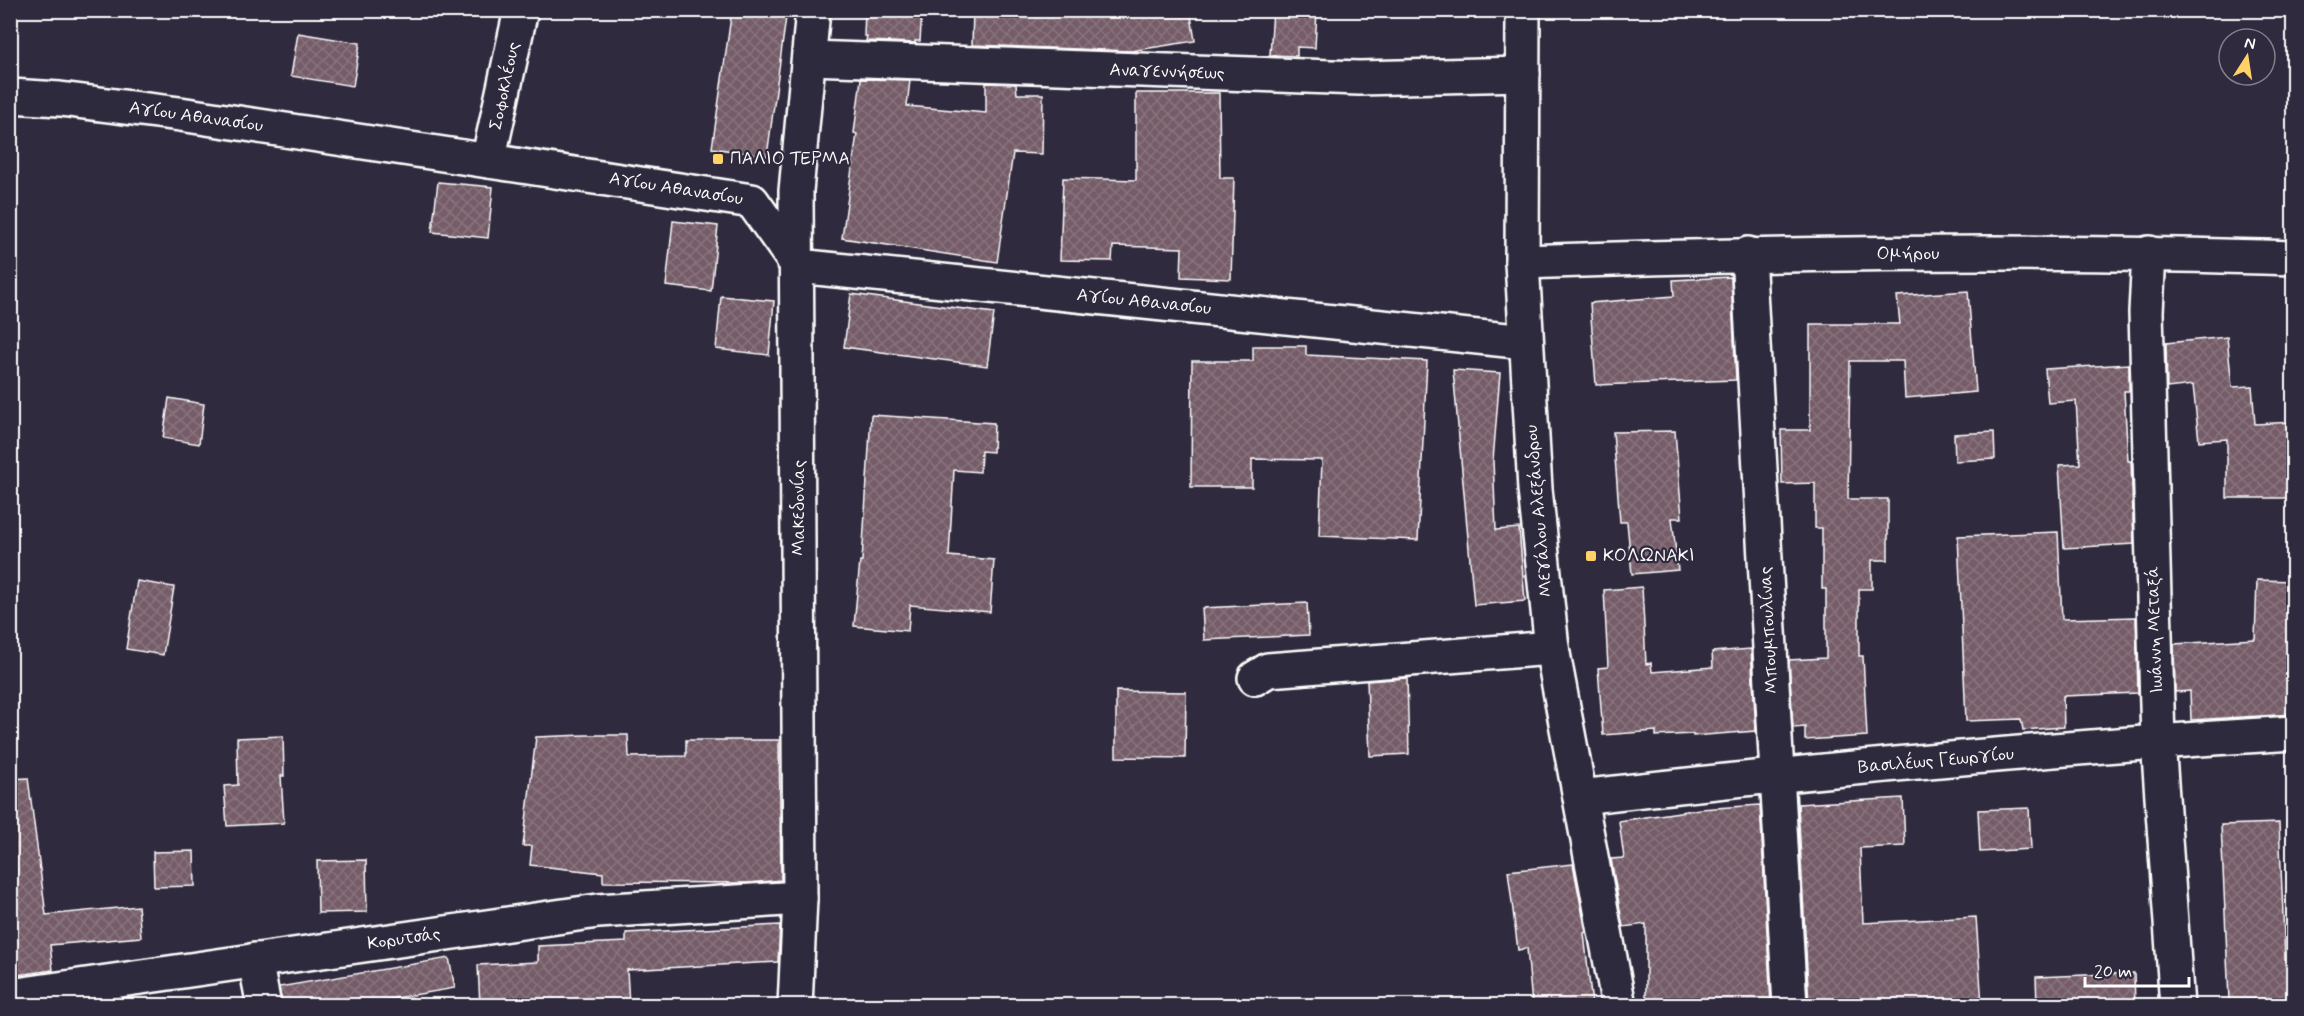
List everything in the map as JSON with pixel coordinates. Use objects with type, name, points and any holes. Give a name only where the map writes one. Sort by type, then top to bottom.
[{"type":"street","name":"Σοφοκλέους","points":[[488,161],[521,10]]},
{"type":"street","name":"Μακεδονίας","points":[[795,1005],[800,898],[796,191],[813,10]]},
{"type":"street","name":"Μεγάλου Αλεξάνδρου","points":[[1523,10],[1522,261],[1535,489],[1552,648],[1619,1005]]},
{"type":"street","name":"Αναγεννήσεως","points":[[810,58],[1359,78],[1523,74]]},
{"type":"street","name":"Αγίου Αθανασίου","points":[[10,96],[60,99],[180,114],[752,201],[798,266],[1526,342]]},
{"type":"street","points":[[752,201],[796,191]]},
{"type":"street","name":"Ομήρου","points":[[1522,261],[1748,254],[2149,253],[2294,258]]},
{"type":"street","name":"Ιωάννη Μεταξά","points":[[2149,253],[2146,312],[2158,741],[2177,1005]]},
{"type":"street","name":"Μπουμπουλίνας","points":[[1748,254],[1790,1005]]},
{"type":"street","points":[[1255,678],[1268,670],[1552,648]]},
{"type":"street","name":"Βασιλέως Γεωργίου","points":[[1580,797],[1777,775],[2158,741],[2294,733]]},
{"type":"street","name":"Κορυτσάς","points":[[10,996],[598,911],[800,898]]},
{"type":"street","points":[[255,960],[264,1005]]},
{"type":"building","points":[[732,10],[787,10],[767,156],[712,148]]},
{"type":"building","points":[[865,10],[922,10],[920,41],[915,41],[915,43],[866,41],[867,36],[864,36]]},
{"type":"building","points":[[973,10],[1190,10],[1195,41],[1131,51],[972,45]]},
{"type":"building","points":[[1273,10],[1317,10],[1315,48],[1297,47],[1297,56],[1270,55]]},
{"type":"building","points":[[298,33],[360,43],[353,86],[291,76]]},
{"type":"building","points":[[861,79],[910,80],[907,106],[986,113],[986,83],[1016,84],[1017,94],[1043,94],[1042,154],[1013,153],[997,262],[842,238],[857,134],[854,133]]},
{"type":"building","points":[[1136,93],[1219,93],[1220,178],[1234,178],[1231,279],[1181,277],[1182,248],[1113,246],[1112,261],[1060,260],[1063,178],[1136,180]]},
{"type":"building","points":[[438,182],[493,187],[488,238],[432,232]]},
{"type":"building","points":[[673,221],[718,226],[711,291],[666,286]]},
{"type":"building","points":[[1731,277],[1736,380],[1596,385],[1590,303],[1674,296],[1673,280]]},
{"type":"building","points":[[1968,291],[1976,392],[1905,398],[1903,361],[1850,361],[1848,499],[1888,499],[1888,560],[1872,560],[1872,589],[1859,589],[1859,656],[1863,656],[1867,736],[1805,740],[1805,727],[1793,728],[1789,660],[1826,658],[1826,589],[1822,589],[1822,528],[1815,528],[1815,483],[1782,484],[1781,430],[1810,430],[1810,324],[1900,324],[1897,296]]},
{"type":"building","points":[[851,294],[994,313],[987,366],[844,347]]},
{"type":"building","points":[[721,296],[774,301],[769,355],[716,349]]},
{"type":"building","points":[[2227,337],[2232,387],[2252,386],[2255,424],[2294,422],[2294,498],[2227,498],[2227,439],[2199,441],[2193,385],[2167,388],[2166,343]]},
{"type":"building","points":[[1253,346],[1306,346],[1306,355],[1427,361],[1418,540],[1319,536],[1322,460],[1252,459],[1252,487],[1191,487],[1192,361],[1253,361]]},
{"type":"building","points":[[2129,364],[2129,391],[2124,391],[2128,461],[2131,461],[2134,544],[2064,548],[2059,465],[2080,464],[2076,401],[2048,403],[2045,369]]},
{"type":"building","points":[[1453,370],[1500,373],[1493,461],[1496,530],[1519,528],[1525,601],[1474,605]]},
{"type":"building","points":[[169,398],[204,404],[199,444],[163,438]]},
{"type":"building","points":[[871,415],[994,423],[993,452],[981,451],[980,472],[954,470],[949,556],[994,560],[990,612],[910,605],[908,631],[854,626],[860,561],[862,561]]},
{"type":"building","points":[[1675,431],[1682,518],[1672,518],[1678,570],[1632,574],[1627,522],[1620,522],[1613,432]]},
{"type":"building","points":[[1994,432],[1995,459],[1955,461],[1954,434]]},
{"type":"building","points":[[2058,532],[2062,619],[2136,617],[2138,693],[2063,696],[2064,727],[2023,730],[2021,719],[1966,721],[1958,536]]},
{"type":"building","points":[[2257,580],[2294,581],[2294,714],[2191,720],[2190,691],[2175,692],[2174,644],[2255,639]]},
{"type":"building","points":[[137,581],[174,587],[163,655],[126,649]]},
{"type":"building","points":[[1642,587],[1646,664],[1651,663],[1652,672],[1713,667],[1712,652],[1751,649],[1756,731],[1693,736],[1693,734],[1656,736],[1656,731],[1603,735],[1598,668],[1608,667],[1604,590]]},
{"type":"building","points":[[1307,603],[1309,635],[1204,640],[1202,608]]},
{"type":"building","points":[[1407,678],[1409,754],[1370,756],[1367,681]]},
{"type":"building","points":[[1116,691],[1186,692],[1185,758],[1116,757]]},
{"type":"building","points":[[628,735],[629,757],[686,756],[686,740],[779,740],[781,880],[749,883],[603,882],[603,873],[530,865],[532,846],[523,846],[536,737]]},
{"type":"building","points":[[283,736],[284,776],[281,776],[284,823],[227,826],[224,786],[238,785],[237,738]]},
{"type":"building","points":[[28,778],[46,915],[138,906],[141,937],[50,945],[53,970],[10,976],[10,779]]},
{"type":"building","points":[[1903,798],[1905,846],[1860,848],[1863,923],[1976,917],[1982,1005],[1809,1005],[1798,804]]},
{"type":"building","points":[[1760,805],[1771,1005],[1710,1005],[1710,1000],[1646,999],[1646,924],[1623,927],[1611,859],[1624,858],[1619,821],[1700,809]]},
{"type":"building","points":[[2029,808],[2031,849],[1980,852],[1978,810]]},
{"type":"building","points":[[2279,823],[2285,959],[2294,959],[2294,998],[2229,1000],[2221,825]]},
{"type":"building","points":[[194,851],[195,886],[154,887],[153,852]]},
{"type":"building","points":[[366,860],[367,912],[318,913],[317,861]]},
{"type":"building","points":[[1573,864],[1586,932],[1584,933],[1592,1005],[1532,1005],[1527,948],[1518,950],[1508,871]]},
{"type":"building","points":[[780,925],[778,962],[627,970],[629,1005],[480,1005],[478,965],[538,962],[538,946],[626,942],[626,933]]},
{"type":"building","points":[[449,958],[455,988],[355,1005],[282,1005],[279,987]]},
{"type":"building","points":[[2134,973],[2135,1005],[2037,1005],[2036,977]]},
{"type":"place","name":"ΠΑΛΙΟ ΤΕΡΜΑ","points":[[718,159]]},
{"type":"place","name":"ΚΟΛΩΝΑΚΙ","points":[[1591,556]]}]
